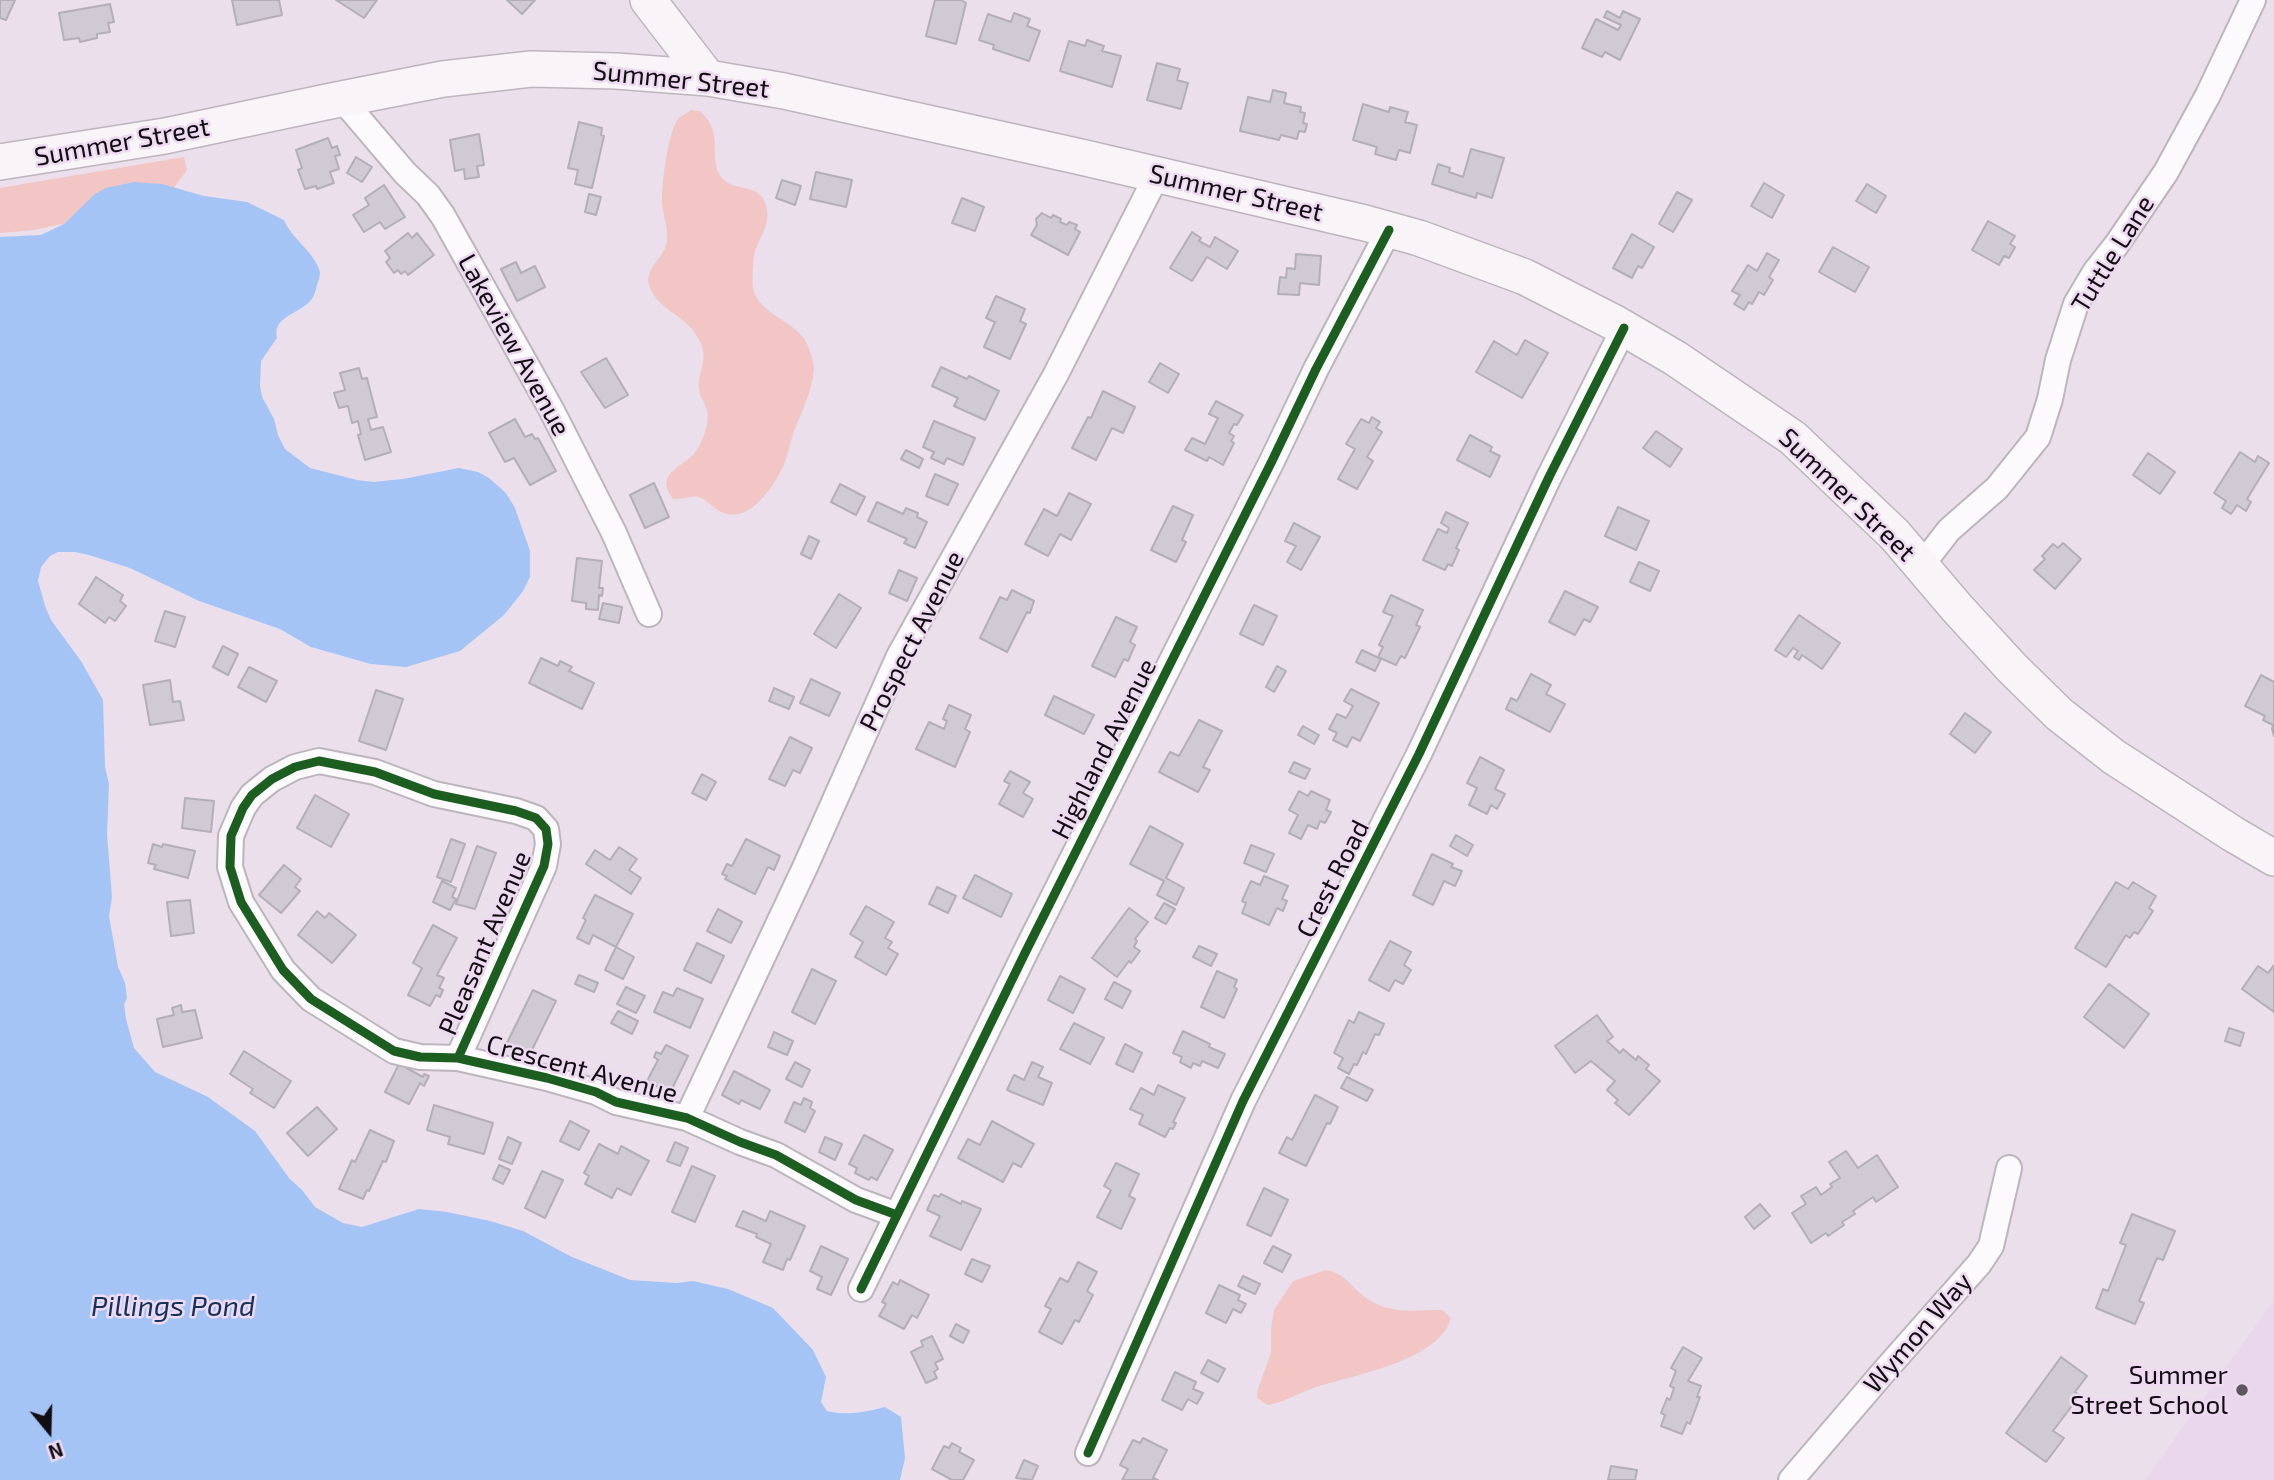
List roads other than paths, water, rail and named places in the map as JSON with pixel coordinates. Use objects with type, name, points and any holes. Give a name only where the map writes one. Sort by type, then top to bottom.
[{"type":"main road","points":[[648,0],[708,78]]},
{"type":"main road","name":"Summer Street","points":[[0,162],[165,136],[443,79],[531,69],[616,71],[708,78],[784,91],[1157,175],[1389,230],[1445,247],[1525,277],[1624,328],[1675,358],[1793,438],[1895,535],[1965,617],[2059,715],[2114,757],[2274,858]]},
{"type":"street","name":"Tuttle Lane","points":[[1922,565],[1949,530],[1997,488],[2038,436],[2076,304],[2095,272],[2166,172],[2208,95],[2253,0]]},
{"type":"street","name":"Lakeview Avenue","points":[[342,99],[405,173],[428,195],[443,216],[557,421],[636,580],[649,614]]},
{"type":"street","name":"Prospect Avenue","points":[[687,1118],[806,865],[899,656],[1056,374],[1157,175]]},
{"type":"street","name":"Highland Avenue","points":[[861,1289],[1316,369],[1389,230]]},
{"type":"street","name":"Crest Road","points":[[1088,1453],[1243,1101],[1419,754],[1549,477],[1624,328]]},
{"type":"street","name":"Crescent Avenue","points":[[548,844],[545,830],[536,818],[516,811],[434,794],[375,772],[319,761],[272,779],[252,795],[231,836],[230,867],[241,902],[283,970],[311,999],[394,1051],[420,1057],[458,1058],[547,1078],[596,1092],[616,1102],[687,1118],[776,1155],[856,1200],[897,1215]]},
{"type":"street","name":"Pleasant Avenue","points":[[458,1058],[537,886],[548,844]]},
{"type":"street","name":"Wymon Way","points":[[1791,1480],[1979,1264],[1991,1246],[2009,1168]]},
{"type":"water","name":"Pillings Pond","points":[[134,182],[162,184],[204,196],[247,202],[284,220],[291,233],[316,262],[320,275],[313,297],[283,320],[277,331],[277,338],[261,361],[262,397],[285,449],[310,468],[373,482],[459,468],[478,472],[506,493],[515,508],[530,551],[530,577],[523,591],[504,615],[460,651],[406,667],[371,664],[311,647],[280,629],[199,601],[130,568],[89,555],[58,552],[50,556],[41,567],[38,581],[45,606],[51,620],[81,661],[103,700],[105,767],[109,784],[107,834],[112,897],[109,916],[118,967],[125,983],[126,1019],[134,1048],[155,1072],[208,1097],[255,1131],[289,1178],[315,1207],[343,1223],[362,1227],[419,1209],[447,1212],[523,1231],[572,1257],[630,1280],[677,1283],[693,1281],[728,1289],[773,1308],[813,1350],[826,1377],[821,1402],[827,1411],[856,1413],[885,1407],[901,1417],[905,1458],[900,1480],[0,1480],[0,237],[41,235],[64,224],[95,194],[106,188]]},
{"type":"place","name":"Summer Street School","points":[[2242,1390]]}]
